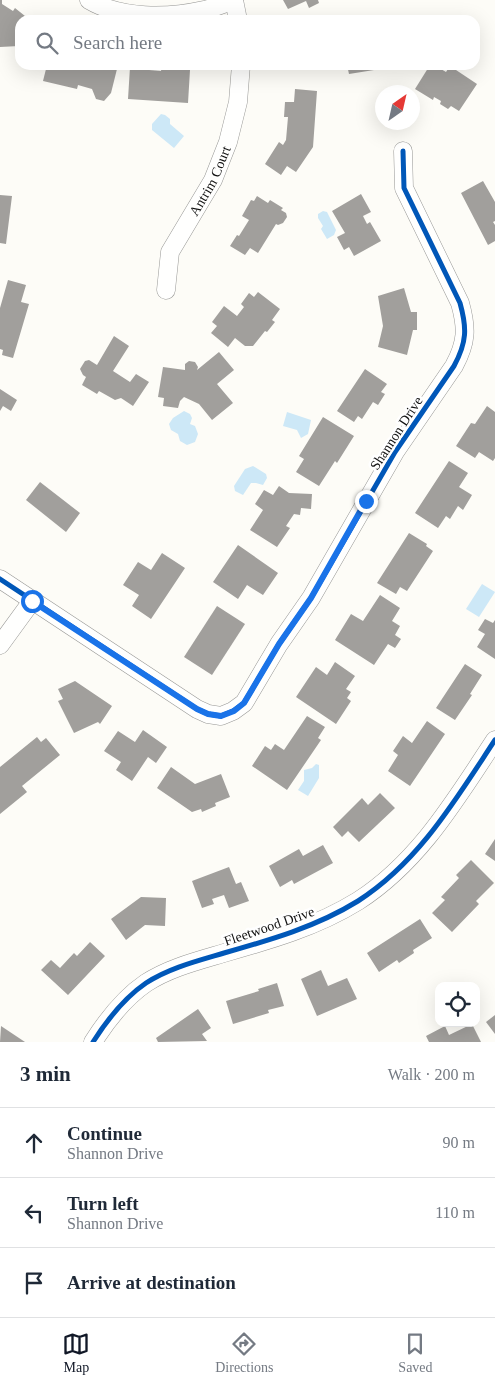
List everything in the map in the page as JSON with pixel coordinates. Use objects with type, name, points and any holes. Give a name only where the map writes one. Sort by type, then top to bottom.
[{"type":"street","points":[[89,0],[113,10],[139,15]]},
{"type":"street","points":[[174,15],[204,10],[234,0],[237,15]]},
{"type":"street","name":"Antrim Court","points":[[166,290],[170,252],[213,180],[228,142],[238,102],[241,70]]},
{"type":"street","name":"Shannon Drive","points":[[0,579],[197,709],[208,714],[221,716],[234,711],[244,703],[279,644],[311,598],[395,452],[454,366],[462,351],[465,336],[464,319],[460,303],[404,188],[403,151]]},
{"type":"street","points":[[0,645],[32,601]]},
{"type":"street","name":"Fleetwood Drive","points":[[93,1042],[123,1002],[146,983],[171,970],[282,936],[321,921],[358,901],[392,876],[420,846],[446,813],[495,740]]},
{"type":"water","points":[[161,114],[170,119],[170,124],[184,136],[174,148],[152,130],[152,124]]},
{"type":"water","points":[[323,211],[327,212],[336,230],[334,235],[327,239],[321,229],[323,226],[318,218],[318,214]]},
{"type":"water","points":[[184,411],[190,414],[192,418],[190,424],[195,426],[198,434],[195,442],[187,445],[180,441],[178,434],[171,430],[169,424],[173,418]]},
{"type":"water","points":[[287,412],[311,420],[308,434],[301,438],[297,430],[283,426]]},
{"type":"water","points":[[253,466],[266,474],[267,478],[263,485],[251,483],[243,495],[235,491],[234,486],[245,469]]},
{"type":"water","points":[[482,584],[495,592],[479,617],[466,609]]},
{"type":"water","points":[[316,764],[319,765],[319,778],[308,796],[298,790],[304,781],[304,770],[312,768]]},
{"type":"building","points":[[0,0],[2,0],[2,4],[13,11],[15,8],[24,15],[15,15],[15,46],[0,47]]},
{"type":"building","points":[[283,0],[318,0],[319,3],[309,8],[306,1],[288,9]]},
{"type":"building","points":[[46,70],[117,70],[111,93],[104,101],[96,99],[92,89],[78,85],[77,89],[43,81]]},
{"type":"building","points":[[130,70],[190,70],[188,103],[128,99]]},
{"type":"building","points":[[348,70],[374,70],[349,74]]},
{"type":"building","points":[[427,70],[443,70],[446,72],[447,70],[456,70],[477,84],[459,111],[451,106],[448,109],[440,104],[441,101],[434,97],[433,100],[420,92],[420,85],[418,85]]},
{"type":"building","points":[[295,89],[317,91],[313,147],[296,172],[287,166],[281,175],[265,164],[279,142],[283,145],[286,140],[288,117],[284,117],[285,102],[294,102]]},
{"type":"building","points":[[483,181],[495,202],[495,221],[493,222],[495,225],[495,241],[488,245],[461,193]]},
{"type":"building","points":[[361,194],[371,212],[363,216],[367,224],[370,222],[381,241],[354,256],[349,247],[344,250],[337,237],[345,233],[332,211]]},
{"type":"building","points":[[0,195],[12,196],[6,244],[0,243]]},
{"type":"building","points":[[257,196],[268,203],[270,200],[283,208],[281,210],[286,213],[287,217],[283,223],[276,224],[258,253],[250,248],[245,255],[230,246],[249,220],[242,216],[251,200],[254,201]]},
{"type":"building","points":[[8,280],[26,285],[21,302],[29,304],[13,358],[2,355],[3,350],[0,349],[0,308]]},
{"type":"building","points":[[404,288],[411,312],[417,312],[417,330],[413,330],[407,355],[378,347],[383,326],[378,296]]},
{"type":"building","points":[[258,292],[280,309],[272,320],[275,322],[253,346],[245,346],[235,338],[228,347],[211,333],[217,326],[212,322],[224,306],[237,316],[244,307],[241,304],[249,293],[254,297]]},
{"type":"building","points":[[114,336],[129,346],[113,371],[130,382],[136,374],[149,382],[133,406],[121,398],[115,400],[99,391],[97,394],[82,385],[86,377],[80,369],[85,361],[89,360],[97,365]]},
{"type":"building","points":[[219,352],[234,370],[217,384],[233,403],[212,420],[199,404],[184,397],[180,401],[178,408],[163,406],[164,398],[158,397],[163,367],[185,370],[185,364],[189,361],[195,362],[198,367],[197,370]]},
{"type":"building","points":[[365,369],[387,384],[381,392],[385,394],[378,405],[373,402],[362,419],[358,416],[354,422],[337,411]]},
{"type":"building","points":[[0,389],[17,400],[11,411],[3,406],[0,411]]},
{"type":"building","points":[[487,406],[495,412],[495,458],[493,461],[479,452],[475,458],[456,446],[471,423],[475,424]]},
{"type":"building","points":[[323,417],[354,436],[337,463],[335,461],[319,486],[296,472],[304,459],[299,456]]},
{"type":"building","points":[[449,461],[468,473],[459,487],[472,495],[463,510],[458,506],[450,519],[446,516],[438,528],[415,513]]},
{"type":"building","points":[[40,482],[80,513],[66,532],[26,500]]},
{"type":"building","points":[[279,486],[289,493],[312,494],[311,509],[301,508],[300,515],[294,514],[286,526],[290,528],[277,547],[250,530],[263,510],[255,504],[264,490],[273,495]]},
{"type":"building","points":[[409,533],[427,544],[426,546],[433,551],[407,591],[400,587],[396,594],[377,583]]},
{"type":"building","points":[[238,545],[278,573],[263,595],[247,585],[238,599],[213,582]]},
{"type":"building","points":[[162,553],[185,568],[151,619],[132,606],[139,595],[123,585],[138,562],[151,570]]},
{"type":"building","points":[[380,595],[400,608],[392,621],[400,626],[395,635],[401,639],[395,648],[388,644],[374,665],[335,640],[351,614],[363,621]]},
{"type":"building","points":[[217,606],[245,624],[212,675],[184,657]]},
{"type":"building","points":[[485,619],[493,623],[495,620],[495,659],[477,647],[485,634],[478,630]]},
{"type":"building","points":[[335,662],[355,676],[346,689],[351,692],[347,698],[351,701],[336,724],[296,697],[316,667],[327,675]]},
{"type":"building","points":[[465,664],[482,675],[470,694],[472,695],[455,720],[436,708]]},
{"type":"building","points":[[75,681],[112,706],[100,724],[98,722],[74,733],[58,701],[63,699],[58,689]]},
{"type":"building","points":[[307,716],[325,727],[318,738],[321,740],[287,790],[252,766],[265,746],[271,750],[275,744],[284,750]]},
{"type":"building","points":[[427,721],[445,734],[410,786],[388,771],[398,755],[393,751],[403,736],[412,743]]},
{"type":"building","points":[[143,730],[167,747],[156,763],[148,757],[132,781],[116,770],[121,762],[104,751],[118,731],[135,742]]},
{"type":"building","points":[[37,737],[41,742],[46,738],[60,755],[22,786],[27,792],[0,814],[0,767]]},
{"type":"building","points":[[171,767],[195,784],[221,774],[230,797],[215,803],[216,806],[202,812],[201,809],[192,812],[157,788]]},
{"type":"building","points":[[380,793],[395,808],[359,842],[348,831],[342,837],[333,827],[362,798],[368,805]]},
{"type":"building","points":[[495,839],[495,861],[485,854]]},
{"type":"building","points":[[323,845],[333,863],[294,884],[292,880],[280,887],[269,866],[299,849],[303,856]]},
{"type":"building","points":[[471,860],[494,883],[476,901],[479,904],[452,932],[432,913],[445,900],[441,897],[459,878],[456,875]]},
{"type":"building","points":[[229,867],[236,884],[241,882],[249,901],[229,908],[224,895],[212,899],[214,904],[202,908],[192,881]]},
{"type":"building","points":[[141,897],[166,898],[165,926],[145,925],[126,940],[111,919]]},
{"type":"building","points":[[420,919],[432,938],[413,950],[414,953],[399,963],[397,960],[379,972],[367,953]]},
{"type":"building","points":[[90,942],[105,956],[68,995],[41,970],[51,960],[60,968],[74,953],[77,956]]},
{"type":"building","points":[[321,970],[328,986],[347,978],[357,999],[317,1016],[301,979]]},
{"type":"building","points":[[277,983],[284,1006],[268,1010],[269,1013],[233,1024],[226,1001],[259,991],[258,989]]},
{"type":"building","points":[[198,1009],[211,1028],[202,1034],[207,1041],[158,1042],[156,1038]]},
{"type":"building","points":[[495,1015],[495,1034],[486,1022]]},
{"type":"building","points":[[1,1026],[25,1042],[0,1042]]},
{"type":"building","points":[[443,1027],[445,1027],[449,1035],[466,1027],[474,1027],[481,1042],[429,1042],[426,1036]]},
{"type":"cycle path","points":[[0,579],[197,709],[208,714],[221,716],[233,711],[244,703],[279,644],[311,598],[395,452],[454,366],[461,350],[465,328],[460,303],[404,188],[403,151]]},
{"type":"cycle path","points":[[93,1042],[123,1002],[146,983],[164,973],[183,965],[276,938],[309,925],[358,901],[380,885],[400,868],[435,828],[495,740]]},
{"type":"route","points":[[32,601],[197,709],[208,714],[221,716],[234,711],[244,703],[279,644],[311,598],[366,501]]}]
